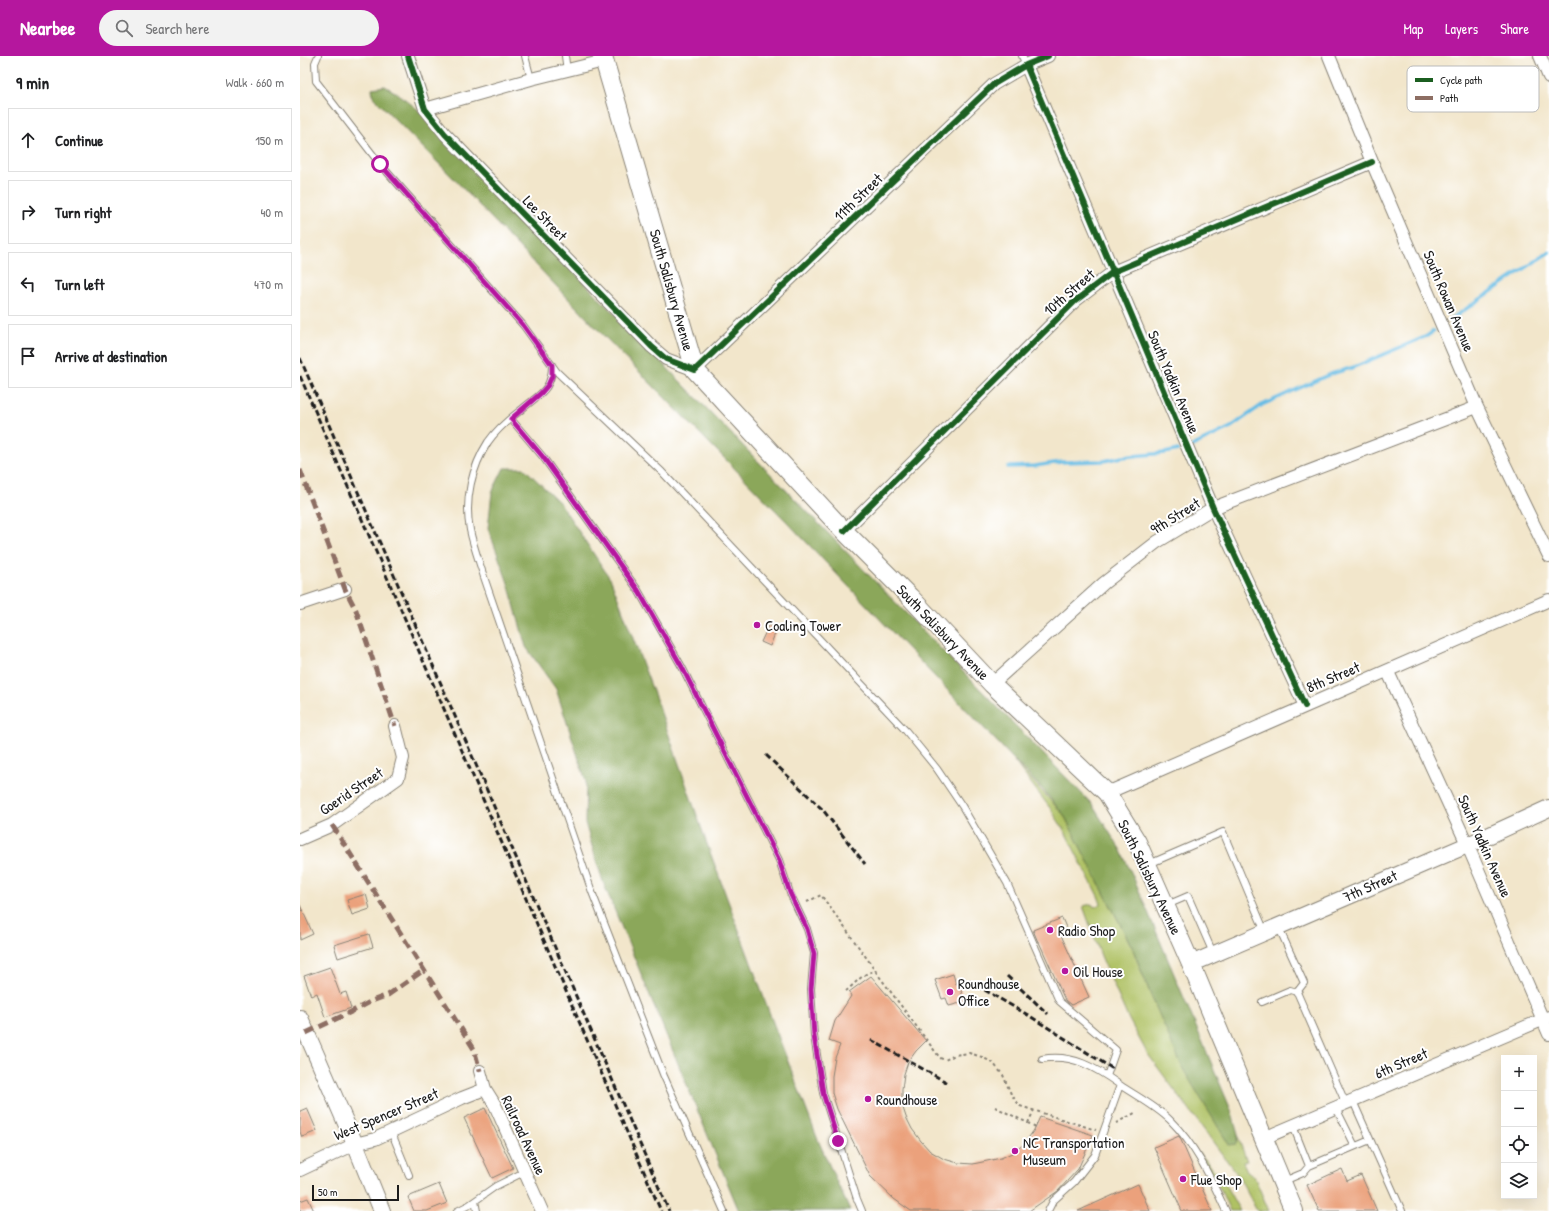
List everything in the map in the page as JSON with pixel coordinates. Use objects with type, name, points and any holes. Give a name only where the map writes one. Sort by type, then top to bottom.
[{"type":"main road","name":"South Salisbury Avenue","points":[[604,58],[695,370],[844,531],[910,596],[992,684],[1107,793],[1137,842],[1192,964],[1294,1211]]},
{"type":"street","name":"Lee Street","points":[[408,56],[425,109],[445,134],[652,347],[666,359],[695,370]]},
{"type":"street","name":"11th Street","points":[[695,370],[994,84],[1024,61],[1048,56]]},
{"type":"street","name":"South Rowan Avenue","points":[[1329,56],[1372,162],[1477,407],[1549,556]]},
{"type":"street","points":[[1540,56],[1549,77]]},
{"type":"street","points":[[425,109],[531,79],[567,71],[604,58]]},
{"type":"street","name":"South Yadkin Avenue","points":[[1024,61],[1213,508],[1305,706]]},
{"type":"street","name":"10th Street","points":[[844,531],[1075,301],[1113,272],[1372,162]]},
{"type":"street","name":"9th Street","points":[[992,684],[1104,583],[1157,542],[1213,508],[1477,407]]},
{"type":"street","points":[[300,604],[345,589]]},
{"type":"street","name":"8th Street","points":[[1107,793],[1305,706],[1388,672],[1549,600]]},
{"type":"street","name":"South Yadkin Avenue","points":[[1388,672],[1546,1019],[1549,1034]]},
{"type":"street","name":"Goerid Street","points":[[300,839],[332,824],[398,778],[403,758],[395,726]]},
{"type":"street","name":"7th Street","points":[[1192,964],[1549,808]]},
{"type":"street","points":[[300,1018],[355,1144],[382,1211]]},
{"type":"street","name":"6th Street","points":[[1264,1138],[1546,1019]]},
{"type":"street","name":"Railroad Avenue","points":[[480,1071],[485,1089],[495,1106],[542,1211]]},
{"type":"street","name":"West Spencer Street","points":[[300,1170],[355,1144],[375,1139],[462,1098],[485,1089]]},
{"type":"lane","points":[[318,56],[315,63],[316,81],[380,164],[523,325],[558,372],[662,472],[906,731],[937,769],[962,806],[1007,884],[1059,1002],[1116,1050],[1107,1076]]},
{"type":"lane","points":[[525,56],[531,79]]},
{"type":"lane","points":[[565,56],[567,71]]},
{"type":"lane","points":[[552,365],[552,376],[548,385],[541,393],[499,429],[488,442],[477,464],[471,481],[468,506],[470,529],[484,577],[592,892],[663,1074],[724,1211]]},
{"type":"lane","points":[[511,419],[543,457],[638,590],[682,667],[779,860],[790,893],[807,929],[814,954],[811,989],[814,1036],[823,1093],[862,1211]]},
{"type":"lane","points":[[1147,865],[1223,832],[1272,929],[1304,983],[1297,992]]},
{"type":"lane","points":[[1165,906],[1188,896],[1214,954]]},
{"type":"lane","points":[[1262,1002],[1290,990],[1297,992]]},
{"type":"lane","points":[[1297,992],[1345,1104],[1355,1146]]},
{"type":"lane","points":[[1042,1060],[1053,1057],[1065,1057],[1082,1063],[1107,1076],[1169,1119],[1193,1146],[1208,1172],[1226,1211]]},
{"type":"lane","points":[[1049,1210],[1053,1201],[1074,1182],[1095,1155],[1120,1085]]},
{"type":"lane","points":[[1345,1104],[1370,1140],[1402,1211]]},
{"type":"lane","points":[[1293,1126],[1309,1166]]},
{"type":"lane","points":[[391,1131],[409,1175]]},
{"type":"lane","points":[[1282,1181],[1303,1173],[1309,1166],[1370,1140]]},
{"type":"lane","points":[[457,1211],[475,1201],[496,1186],[524,1172]]},
{"type":"lane","points":[[475,1201],[477,1211]]},
{"type":"path","points":[[806,902],[822,895],[876,972],[940,1058],[945,1060],[955,1055],[969,1053],[982,1057],[992,1064],[1003,1076],[1015,1101],[1020,1106],[1097,1130],[1104,1131],[1135,1113]]},
{"type":"path","points":[[846,991],[867,973],[872,971],[876,972]]},
{"type":"path","points":[[995,1107],[1036,1127]]},
{"type":"path","points":[[1028,1123],[1034,1110]]},
{"type":"green space","points":[[385,86],[400,95],[427,117],[565,263],[1091,803],[1120,849],[1132,874],[1231,1110],[1238,1135],[1236,1144],[1229,1145],[1183,1069],[1152,998],[1132,947],[1064,815],[1043,790],[788,523],[601,333],[456,181],[373,97],[372,88]]},
{"type":"green space","points":[[504,468],[524,468],[560,503],[611,580],[659,707],[707,844],[774,1025],[818,1140],[850,1211],[739,1211],[603,882],[585,823],[586,781],[556,689],[526,647],[508,583],[488,528],[492,492]]},
{"type":"green space","points":[[1014,761],[1064,815],[1132,947],[1152,998],[1236,1144],[1238,1135],[1247,1161],[1243,1162],[1247,1172],[1254,1176],[1269,1211],[1257,1211],[1239,1177],[1147,1053],[1127,1016],[1101,956],[1083,906],[1092,904],[1094,907],[1101,904],[1098,896],[1064,830],[1050,808]]},
{"type":"green space","points":[[1199,1152],[1223,1181],[1240,1211],[1230,1211],[1220,1189]]},
{"type":"building","points":[[769,625],[777,629],[770,646],[761,642]]},
{"type":"building","points":[[366,894],[370,909],[352,915],[347,900]]},
{"type":"building","points":[[300,905],[313,934],[300,940]]},
{"type":"building","name":"Oil House","points":[[1062,918],[1067,930],[1060,933],[1089,997],[1071,1005],[1065,1000],[1033,930]]},
{"type":"building","points":[[369,934],[373,947],[338,958],[334,945]]},
{"type":"building","points":[[330,967],[340,994],[346,992],[351,1008],[325,1017],[317,993],[311,996],[304,976]]},
{"type":"building","name":"Roundhouse Office","points":[[953,974],[956,984],[959,983],[964,1002],[949,1006],[946,998],[942,999],[935,980]]},
{"type":"building","name":"Roundhouse","points":[[871,976],[926,1041],[908,1062],[904,1074],[902,1089],[902,1105],[906,1117],[912,1129],[921,1141],[930,1151],[944,1159],[958,1163],[973,1164],[1001,1158],[1014,1152],[1024,1144],[1034,1130],[1040,1117],[1093,1135],[1078,1169],[1058,1191],[1029,1211],[911,1211],[894,1199],[870,1176],[837,1109],[832,1093],[832,1076],[835,1058],[840,1045],[829,1041],[835,1021],[851,996],[849,992]]},
{"type":"building","points":[[307,1108],[317,1131],[302,1137],[300,1132],[300,1111]]},
{"type":"building","points":[[485,1108],[513,1168],[492,1178],[464,1118]]},
{"type":"building","name":"Flue Shop","points":[[1179,1136],[1212,1211],[1182,1211],[1154,1147]]},
{"type":"building","points":[[1342,1169],[1347,1181],[1361,1175],[1377,1211],[1319,1211],[1307,1185]]},
{"type":"building","points":[[439,1184],[447,1203],[427,1211],[414,1211],[408,1197]]},
{"type":"building","points":[[1138,1184],[1150,1211],[1078,1211]]},
{"type":"building","points":[[308,1198],[314,1211],[300,1211],[300,1201]]},
{"type":"waterway","points":[[1450,320],[1549,252]]},
{"type":"waterway","points":[[1192,446],[1231,427],[1262,405],[1331,374],[1354,367],[1427,336],[1434,331]]},
{"type":"waterway","points":[[1008,467],[1035,466],[1061,462],[1104,461],[1122,457],[1165,453],[1178,450]]},
{"type":"railway","points":[[300,358],[669,1211]]},
{"type":"railway","points":[[300,376],[661,1211]]},
{"type":"railway","points":[[766,755],[823,810],[865,864]]},
{"type":"railway","points":[[1007,976],[1048,1014]]},
{"type":"railway","points":[[969,981],[1028,1015],[1113,1069]]},
{"type":"railway","points":[[871,1040],[948,1083]]},
{"type":"marked path","points":[[300,470],[345,589],[356,610],[395,726]]},
{"type":"marked path","points":[[332,825],[474,1049],[480,1071]]},
{"type":"marked path","points":[[306,1033],[372,1001],[388,995],[424,970]]},
{"type":"cycle path","points":[[408,56],[425,109],[445,134],[652,347],[666,359],[695,370],[994,84],[1026,65],[1048,56]]},
{"type":"cycle path","points":[[1026,65],[1213,508],[1305,706]]},
{"type":"cycle path","points":[[844,531],[1075,301],[1113,272],[1372,162]]},
{"type":"place","name":"Coaling Tower","points":[[757,625]]},
{"type":"place","name":"Radio Shop","points":[[1050,930]]},
{"type":"place","name":"Oil House","points":[[1065,971]]},
{"type":"place","name":"Roundhouse Office","points":[[950,992]]},
{"type":"place","name":"Roundhouse","points":[[868,1099]]},
{"type":"place","name":"NC Transportation Museum","points":[[1015,1151]]},
{"type":"place","name":"Flue Shop","points":[[1183,1179]]},
{"type":"route","points":[[380,164],[523,325],[552,365],[552,376],[548,385],[511,419],[543,457],[638,590],[682,667],[779,860],[790,893],[807,929],[814,954],[814,972],[811,989],[814,1036],[823,1093],[838,1141]]}]
